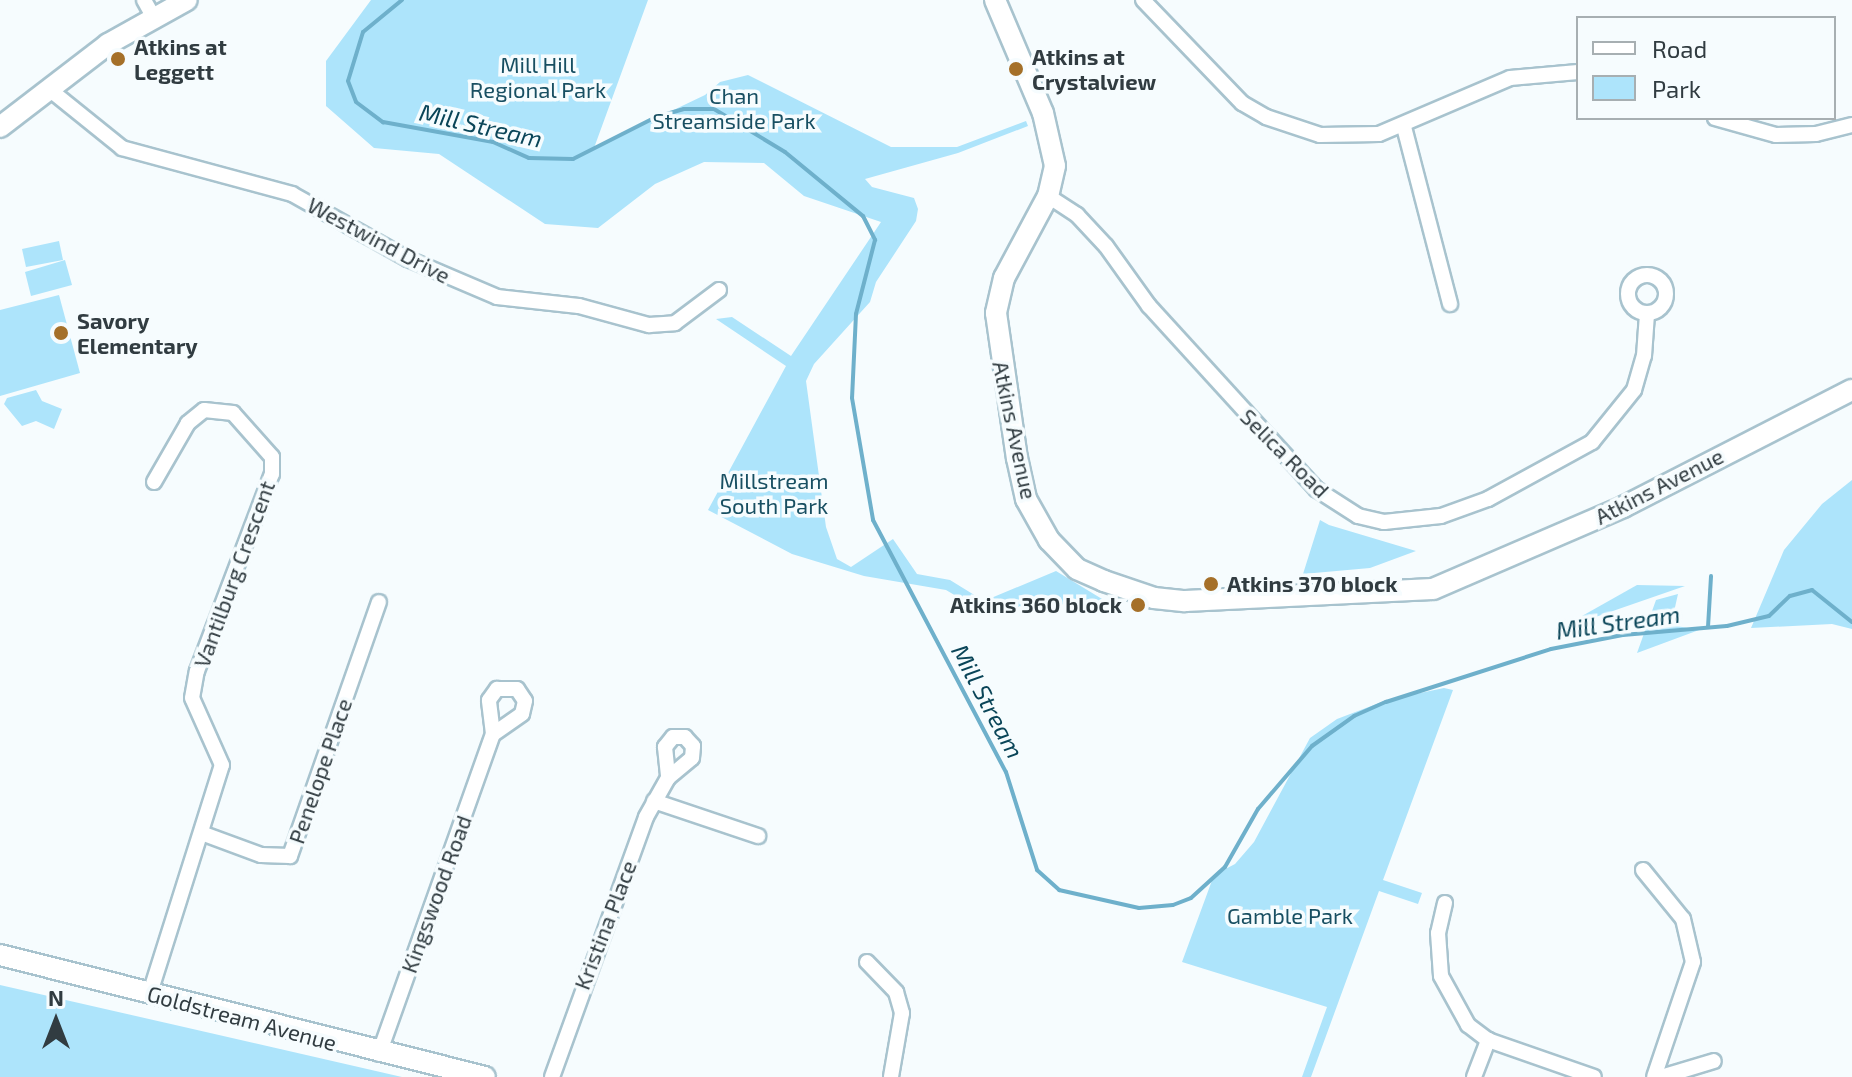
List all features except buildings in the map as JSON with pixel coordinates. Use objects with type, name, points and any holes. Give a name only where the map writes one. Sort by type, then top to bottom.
[{"type":"street","points":[[0,127],[149,9],[187,0]]},
{"type":"street","name":"Atkins Avenue","points":[[995,0],[1050,135],[1055,166],[1048,196],[1004,278],[996,313],[1021,478],[1036,519],[1063,556],[1077,569],[1154,598],[1220,602],[1433,589],[1623,507],[1852,390]]},
{"type":"street","points":[[1143,0],[1218,83],[1266,117],[1320,135],[1353,138],[1404,127],[1510,78],[1576,72]]},
{"type":"street","name":"Westwind Drive","points":[[49,89],[122,148],[292,194],[408,259],[497,297],[579,306],[649,325],[675,323],[719,290]]},
{"type":"street","points":[[1722,120],[1776,135],[1816,134],[1852,125]]},
{"type":"street","points":[[1404,127],[1450,304]]},
{"type":"street","name":"Selica Road","points":[[1048,196],[1077,215],[1106,246],[1149,306],[1316,489],[1358,516],[1384,522],[1441,516],[1488,499],[1592,442],[1634,390],[1644,356],[1647,314]]},
{"type":"street","name":"Vantilburg Crescent","points":[[150,993],[204,834],[222,765],[192,698],[197,671],[272,474],[272,457],[233,413],[204,410],[188,423],[154,482]]},
{"type":"street","name":"Penelope Place","points":[[204,834],[261,855],[290,856],[379,602]]},
{"type":"street","name":"Kingswood Road","points":[[379,1054],[493,734]]},
{"type":"street","name":"Kristina Place","points":[[552,1077],[654,801],[668,778]]},
{"type":"street","points":[[654,801],[758,836]]},
{"type":"street","points":[[1643,870],[1683,919],[1693,962],[1654,1077]]},
{"type":"street","points":[[1445,903],[1438,933],[1441,976],[1456,1010],[1488,1040],[1594,1077]]},
{"type":"street","name":"Goldstream Avenue","points":[[0,955],[379,1054],[485,1077]]},
{"type":"street","points":[[867,962],[896,992],[902,1013],[891,1077]]},
{"type":"street","points":[[1474,1077],[1488,1040]]},
{"type":"street","points":[[1661,1077],[1714,1061]]},
{"type":"green space","points":[[371,0],[648,0],[594,148],[705,95],[720,82],[748,75],[891,147],[957,147],[1026,121],[1028,126],[958,153],[865,179],[872,187],[914,198],[918,209],[916,221],[876,282],[870,302],[814,364],[806,381],[826,527],[837,559],[851,567],[893,539],[917,574],[950,580],[984,601],[1056,571],[1107,602],[978,609],[946,590],[864,576],[792,554],[708,510],[786,366],[716,319],[732,317],[791,356],[881,222],[804,196],[764,163],[704,162],[655,184],[598,228],[545,224],[439,154],[374,148],[326,106],[326,61]]},
{"type":"green space","points":[[59,241],[63,260],[26,267],[22,249]]},
{"type":"green space","points":[[65,260],[72,285],[31,296],[25,272]]},
{"type":"green space","points":[[59,295],[80,373],[0,396],[0,310]]},
{"type":"green space","points":[[36,390],[42,401],[62,409],[54,429],[36,421],[22,426],[4,404],[7,398]]},
{"type":"green space","points":[[1852,480],[1852,629],[1832,624],[1751,628],[1784,550],[1822,504]]},
{"type":"green space","points":[[1320,520],[1416,551],[1370,568],[1303,574]]},
{"type":"green space","points":[[1637,585],[1685,586],[1584,621],[1582,616]]},
{"type":"green space","points":[[1678,594],[1671,625],[1699,630],[1637,653],[1656,600]]},
{"type":"green space","name":"Gamble Park","points":[[1444,688],[1453,690],[1383,880],[1422,893],[1418,904],[1379,891],[1311,1077],[1302,1077],[1327,1007],[1182,962],[1214,875],[1235,864],[1254,842],[1310,738],[1337,719],[1387,700]]},
{"type":"green space","points":[[0,985],[184,1027],[402,1077],[0,1077]]},
{"type":"waterway","name":"Mill Stream","points":[[402,0],[363,32],[348,81],[356,102],[383,122],[493,142],[529,158],[573,159],[656,117],[684,109],[714,109],[785,152],[863,216],[875,240],[856,314],[852,398],[873,520],[1006,772],[1037,870],[1059,890],[1139,908],[1173,905],[1191,898],[1225,867],[1258,809],[1312,746],[1354,716],[1386,702],[1551,649],[1623,635],[1727,626],[1769,616],[1790,596],[1812,590],[1852,622]]},
{"type":"waterway","points":[[1708,627],[1711,576]]},
{"type":"place","name":"Atkins at Leggett","points":[[118,59]]},
{"type":"place","name":"Atkins at Crystalview","points":[[1016,69]]},
{"type":"place","name":"Savory Elementary","points":[[61,333]]},
{"type":"place","name":"Atkins 370 block","points":[[1211,584]]},
{"type":"place","name":"Atkins 360 block","points":[[1138,605]]},
{"type":"park label","name":"Mill Hill Regional Park","points":[[538,76]]},
{"type":"park label","name":"Chan Streamside Park","points":[[734,108]]},
{"type":"park label","name":"Millstream South Park","points":[[774,492]]}]
